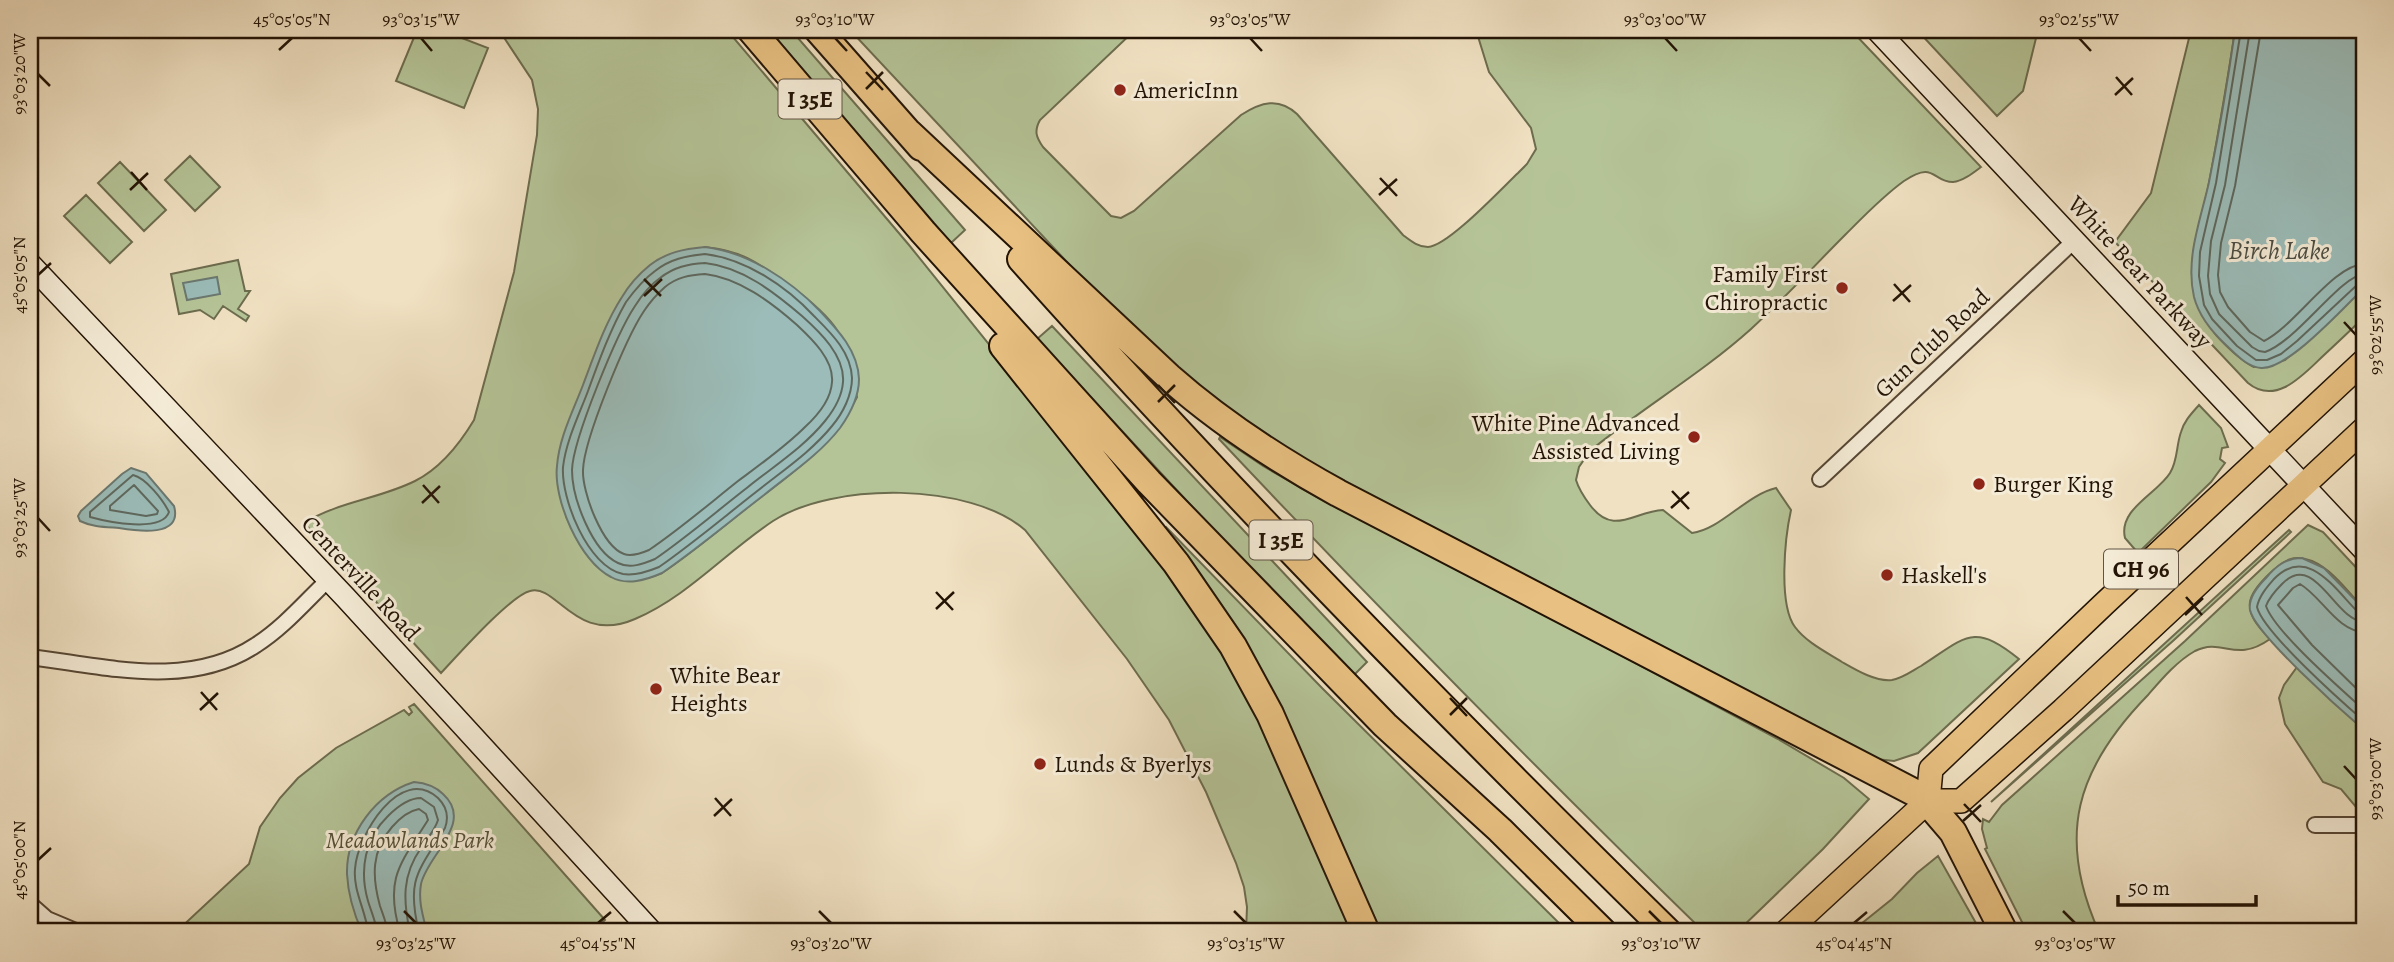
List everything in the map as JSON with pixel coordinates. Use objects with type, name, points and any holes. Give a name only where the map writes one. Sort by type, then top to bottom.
[{"type":"highway","name":"I 35E","points":[[751,30],[869,169],[1064,390],[1225,562],[1385,725],[1500,830],[1603,932]]},
{"type":"highway","name":"I 35E","points":[[818,30],[1046,288],[1285,545],[1450,715],[1668,932]]},
{"type":"highway","points":[[909,133],[1169,377],[1259,447],[1338,493],[1928,801],[1953,832],[2004,932]]},
{"type":"highway","points":[[869,169],[1003,347],[1184,572],[1220,624],[1270,714],[1366,932]]},
{"type":"main road","name":"White Bear Parkway","points":[[1877,30],[2364,550]]},
{"type":"main road","name":"Centerville Road","points":[[30,264],[328,580],[651,932]]},
{"type":"main road","name":"CH 96","points":[[2364,361],[1931,769],[1928,801],[1961,802],[2364,429]]},
{"type":"main road","points":[[1786,932],[1928,801]]},
{"type":"street","name":"Gun Club Road","points":[[1820,479],[2075,240]]},
{"type":"street","points":[[30,657],[161,672],[209,667],[238,656],[260,643],[328,580]]},
{"type":"street","points":[[2315,825],[2364,825]]},
{"type":"street","points":[[30,904],[47,919],[78,932]]},
{"type":"green space","points":[[417,30],[441,30],[488,48],[464,108],[396,81]]},
{"type":"green space","points":[[499,30],[727,30],[909,245],[1148,542],[1202,617],[1252,703],[1354,932],[1246,932],[1247,907],[1236,863],[1206,792],[1169,720],[1127,659],[1025,530],[1001,514],[971,503],[937,496],[865,494],[830,499],[799,508],[756,533],[672,599],[635,619],[614,625],[597,624],[583,619],[540,591],[530,591],[498,614],[441,673],[304,523],[331,510],[401,487],[424,476],[449,455],[474,420],[514,272],[537,135],[538,109],[532,80]],"holes":[[[705,247],[747,258],[784,281],[823,314],[833,324],[842,341],[857,397],[836,430],[809,458],[684,557],[662,573],[643,579],[613,577],[591,560],[566,516],[591,364],[621,299]]]},
{"type":"green space","points":[[769,30],[791,30],[965,230],[951,243]]},
{"type":"green space","points":[[850,30],[1135,30],[1040,120],[1036,131],[1043,147],[1111,216],[1121,218],[1134,211],[1241,115],[1263,104],[1277,103],[1297,114],[1403,235],[1418,245],[1428,247],[1448,237],[1474,216],[1527,164],[1536,149],[1531,128],[1489,72],[1476,30],[1851,30],[1981,167],[1953,182],[1922,172],[1896,187],[1751,329],[1590,451],[1579,467],[1576,480],[1590,505],[1607,519],[1625,520],[1663,510],[1692,533],[1713,526],[1754,498],[1776,488],[1791,510],[1784,570],[1786,603],[1795,627],[1810,642],[1866,675],[1886,680],[1900,678],[1949,647],[1970,638],[1991,640],[2019,659],[1918,753],[1894,761],[1876,759],[1376,505],[1202,395],[1082,278]]},
{"type":"green space","points":[[1917,30],[2038,30],[2023,91],[1997,116]]},
{"type":"green space","points":[[2191,30],[2235,30],[2210,178],[2192,259],[2195,297],[2203,316],[2225,345],[2254,367],[2285,360],[2364,288],[2364,317],[2298,379],[2279,390],[2258,389],[2248,383],[2115,242],[2151,193]]},
{"type":"green space","points":[[190,156],[220,187],[195,211],[165,180]]},
{"type":"green space","points":[[120,162],[166,210],[144,231],[98,183]]},
{"type":"green space","points":[[86,195],[132,242],[110,263],[64,216]]},
{"type":"green space","points":[[238,260],[245,291],[250,291],[238,309],[249,316],[246,321],[223,306],[214,319],[200,310],[179,314],[171,274]]},
{"type":"green space","points":[[1052,326],[1367,662],[1354,675],[1198,513],[1037,339]]},
{"type":"green space","points":[[2199,405],[2221,428],[2228,447],[2222,448],[2220,459],[2225,463],[2211,482],[2138,553],[2125,538],[2127,519],[2170,473],[2182,428]]},
{"type":"green space","points":[[1220,437],[1263,466],[1326,502],[1778,739],[1844,778],[1869,799],[1823,849],[1737,932],[1704,932],[1398,626]]},
{"type":"green space","points":[[2308,525],[2323,532],[2364,576],[2364,609],[2334,576],[2312,561],[2291,559],[2279,565],[2266,577],[2255,590],[2250,607],[2256,622],[2270,639],[2247,649],[2205,647],[2182,660],[2123,722],[2090,777],[2080,805],[2078,865],[2099,932],[2027,932],[1985,849],[1983,819],[1989,822],[2002,805],[2185,641]]},
{"type":"green space","points":[[1166,527],[1323,689],[1568,932],[1378,932],[1162,530]]},
{"type":"green space","points":[[2289,530],[2291,532],[2174,640],[1991,802]]},
{"type":"green space","points":[[2297,667],[2364,730],[2364,811],[2356,807],[2341,789],[2323,782],[2285,724],[2279,698],[2284,685]]},
{"type":"green space","name":"Meadowlands Park","points":[[414,704],[605,920],[596,928],[598,932],[176,932],[249,864],[260,827],[298,778],[336,748],[404,710],[409,715],[412,712],[409,707]]},
{"type":"green space","points":[[1938,856],[1981,932],[1851,932],[1892,899]]},
{"type":"water","name":"Birch Lake","points":[[2235,30],[2364,30],[2364,288],[2300,349],[2272,366],[2261,368],[2242,360],[2211,329],[2196,304],[2192,282],[2195,239],[2213,163]]},
{"type":"water","points":[[705,247],[752,261],[782,278],[808,300],[834,326],[851,350],[858,369],[857,392],[844,423],[823,446],[713,535],[662,573],[636,581],[617,580],[589,558],[579,544],[564,512],[557,480],[561,445],[600,340],[628,288],[646,268],[663,257],[683,250]]},
{"type":"water","points":[[217,277],[220,294],[187,300],[183,283]]},
{"type":"water","points":[[131,468],[146,473],[174,506],[175,516],[172,523],[165,528],[147,531],[99,526],[80,521],[78,516],[81,511]]},
{"type":"water","points":[[2302,558],[2324,568],[2364,609],[2364,730],[2283,654],[2255,621],[2250,610],[2254,592],[2274,570],[2286,561]]},
{"type":"water","points":[[414,782],[430,785],[440,791],[451,805],[454,816],[452,828],[421,884],[421,902],[427,932],[362,932],[352,904],[347,874],[352,844],[366,817],[376,806],[387,796]]},
{"type":"place","name":"AmericInn","points":[[1120,90]]},
{"type":"place","name":"Family First Chiropractic","points":[[1842,288]]},
{"type":"place","name":"White Pine Advanced Assisted Living","points":[[1694,437]]},
{"type":"place","name":"Burger King","points":[[1979,484]]},
{"type":"place","name":"Haskell's","points":[[1887,575]]},
{"type":"place","name":"White Bear Heights","points":[[656,689]]},
{"type":"place","name":"Lunds & Byerlys","points":[[1040,764]]}]
